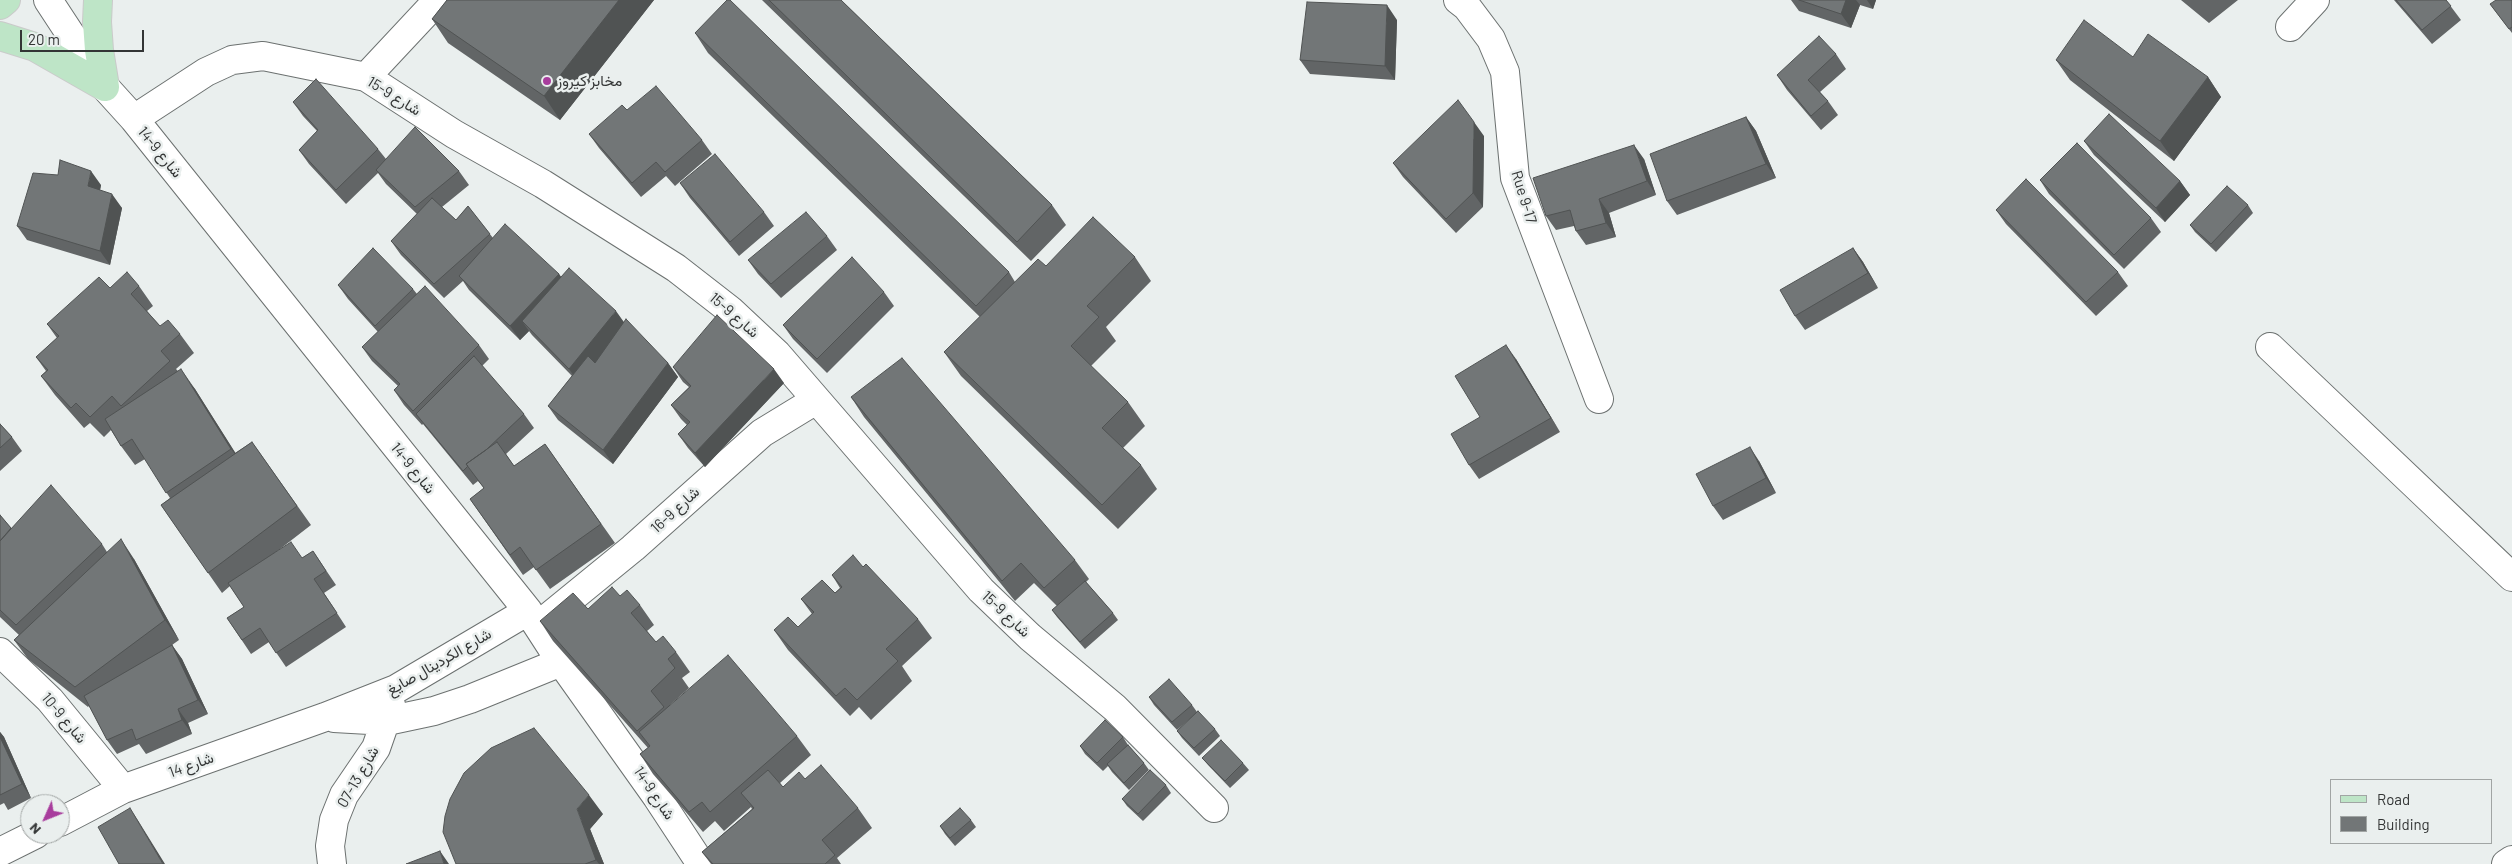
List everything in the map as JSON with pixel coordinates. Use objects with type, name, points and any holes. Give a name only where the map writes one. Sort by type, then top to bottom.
[{"type":"main road","points":[[0,5],[6,0]]},
{"type":"main road","points":[[98,0],[98,41],[105,87]]},
{"type":"main road","points":[[0,36],[35,47],[105,87]]},
{"type":"street","name":"شارع 9-14","points":[[48,0],[105,87],[134,119],[533,618],[561,662],[657,797],[701,864]]},
{"type":"street","points":[[366,77],[438,0]]},
{"type":"street","name":"Rue 9-17","points":[[1458,0],[1467,6],[1490,39],[1505,72],[1515,178],[1599,399]]},
{"type":"street","points":[[2290,27],[2315,0]]},
{"type":"street","name":"شارع 9-15","points":[[134,119],[206,72],[232,60],[263,56],[366,77],[454,134],[543,184],[676,268],[730,310],[777,354],[981,590],[1030,637],[1115,708],[1214,808]]},
{"type":"street","points":[[2270,347],[2512,577]]},
{"type":"street","name":"شارع 9-16","points":[[533,618],[633,548],[762,433],[816,400]]},
{"type":"street","name":"شارع الكردينال صايغ","points":[[325,717],[396,689],[533,618]]},
{"type":"street","name":"شارع 9-10","points":[[0,652],[50,700],[123,789]]},
{"type":"street","name":"شارع الكردينال صايغ","points":[[325,717],[387,721],[434,711],[470,699],[561,662]]},
{"type":"street","name":"شارع 13-07","points":[[332,864],[330,846],[334,820],[344,795],[376,748],[387,721],[396,689]]},
{"type":"street","name":"شارع 14","points":[[70,817],[123,789],[325,717]]},
{"type":"street","points":[[0,852],[20,842]]},
{"type":"street","points":[[2506,864],[2512,860]]},
{"type":"building","name":"مخابز كيروز","points":[[447,0],[619,0],[544,96],[432,19]]},
{"type":"building","points":[[727,0],[730,0],[1009,272],[976,306],[695,33]]},
{"type":"building","points":[[769,0],[841,0],[1052,205],[1017,242]]},
{"type":"building","points":[[1799,0],[1846,0],[1841,14]]},
{"type":"building","points":[[2396,0],[2446,0],[2451,6],[2422,30]]},
{"type":"building","points":[[2496,0],[2512,0],[2512,27],[2509,29],[2490,4]]},
{"type":"building","points":[[1307,2],[1387,5],[1385,66],[1300,60]]},
{"type":"building","points":[[2084,20],[2133,57],[2148,34],[2208,77],[2160,141],[2056,60]]},
{"type":"building","points":[[1819,36],[1836,54],[1808,80],[1828,101],[1811,116],[1777,75]]},
{"type":"building","points":[[316,79],[378,149],[336,190],[299,150],[318,130],[293,102]]},
{"type":"building","points":[[656,86],[702,140],[665,172],[656,162],[632,183],[589,134],[622,105],[627,110]]},
{"type":"building","points":[[1458,100],[1474,122],[1473,193],[1446,219],[1393,163]]},
{"type":"building","points":[[2109,114],[2180,181],[2156,208],[2084,141]]},
{"type":"building","points":[[1746,117],[1766,164],[1667,201],[1650,154]]},
{"type":"building","points":[[415,127],[459,171],[415,207],[376,170]]},
{"type":"building","points":[[2077,143],[2151,218],[2114,255],[2040,180]]},
{"type":"building","points":[[1634,145],[1647,181],[1599,199],[1606,223],[1576,231],[1570,210],[1546,216],[1533,178]]},
{"type":"building","points":[[715,154],[764,212],[730,242],[680,183]]},
{"type":"building","points":[[60,160],[91,171],[88,186],[112,194],[100,251],[17,226],[33,173],[58,175]]},
{"type":"building","points":[[2026,179],[2118,272],[2086,302],[1996,210]]},
{"type":"building","points":[[2227,186],[2248,205],[2211,244],[2190,225]]},
{"type":"building","points":[[432,198],[456,220],[468,206],[490,234],[434,284],[391,241]]},
{"type":"building","points":[[806,212],[827,236],[771,284],[748,260]]},
{"type":"building","points":[[1093,217],[1135,257],[1087,306],[1099,317],[1071,346],[1128,402],[1102,428],[1141,465],[1102,505],[944,352],[1038,259],[1046,266]]},
{"type":"building","points":[[505,224],[559,274],[510,326],[459,276]]},
{"type":"building","points":[[373,248],[413,289],[375,326],[338,285]]},
{"type":"building","points":[[1853,248],[1868,273],[1795,316],[1780,290]]},
{"type":"building","points":[[852,257],[884,292],[817,359],[783,325]]},
{"type":"building","points":[[569,268],[616,311],[569,369],[522,321]]},
{"type":"building","points":[[127,272],[139,286],[131,294],[160,326],[168,320],[180,334],[161,351],[170,361],[121,406],[112,396],[90,417],[76,403],[71,408],[41,376],[48,370],[36,357],[59,336],[47,324],[99,277],[110,288]]},
{"type":"building","points":[[425,286],[479,345],[413,411],[394,390],[400,384],[362,347]]},
{"type":"building","points":[[717,315],[774,369],[695,453],[678,434],[690,422],[671,405],[691,386],[673,367]]},
{"type":"building","points":[[626,319],[668,363],[603,450],[548,406],[588,356],[595,363]]},
{"type":"building","points":[[1506,345],[1551,418],[1469,465],[1451,434],[1480,417],[1455,376]]},
{"type":"building","points":[[474,356],[524,414],[486,450],[466,464],[468,466],[463,471],[416,414]]},
{"type":"building","points":[[902,358],[1075,560],[1044,588],[1021,563],[1002,581],[851,397]]},
{"type":"building","points":[[181,369],[231,449],[166,493],[132,439],[121,446],[105,419]]},
{"type":"building","points":[[0,424],[12,437],[0,448]]},
{"type":"building","points":[[252,442],[297,506],[208,573],[161,505]]},
{"type":"building","points":[[497,442],[514,466],[545,444],[601,524],[536,570],[520,547],[510,555],[470,499],[484,488],[466,464]]},
{"type":"building","points":[[1750,447],[1766,478],[1713,506],[1696,474]]},
{"type":"building","points":[[51,485],[102,544],[16,625],[0,610],[0,541]]},
{"type":"building","points":[[0,515],[11,528],[0,541]]},
{"type":"building","points":[[121,539],[165,620],[75,687],[14,640]]},
{"type":"building","points":[[291,542],[302,558],[313,551],[326,571],[314,579],[337,613],[276,653],[260,628],[242,640],[227,618],[244,607],[228,583]]},
{"type":"building","points":[[853,555],[863,567],[866,564],[918,619],[886,649],[898,661],[857,700],[845,688],[836,696],[774,630],[788,617],[798,627],[814,612],[801,599],[822,580],[835,593],[842,587],[832,575]]},
{"type":"building","points":[[1085,581],[1113,613],[1080,642],[1052,610]]},
{"type":"building","points":[[612,587],[620,596],[627,590],[640,605],[631,613],[656,642],[663,636],[676,652],[668,659],[675,668],[651,691],[664,707],[637,731],[540,621],[573,593],[588,609]]},
{"type":"building","points":[[172,645],[198,700],[178,709],[182,720],[136,740],[132,729],[107,740],[84,696]]},
{"type":"building","points":[[728,655],[797,736],[710,812],[702,802],[689,812],[640,754],[650,746],[639,732]]},
{"type":"building","points":[[1169,679],[1192,705],[1172,722],[1149,697]]},
{"type":"building","points":[[1198,711],[1215,729],[1194,748],[1177,731]]},
{"type":"building","points":[[1105,720],[1123,737],[1097,763],[1080,746]]},
{"type":"building","points":[[534,728],[589,795],[577,809],[596,860],[585,864],[456,864],[443,832],[450,799],[464,773],[491,748]]},
{"type":"building","points":[[0,737],[22,784],[0,795]]},
{"type":"building","points":[[1221,740],[1243,763],[1225,781],[1202,758]]},
{"type":"building","points":[[1128,745],[1144,763],[1124,783],[1107,764]]},
{"type":"building","points":[[821,765],[858,808],[822,840],[835,855],[825,864],[713,864],[702,852],[754,808],[741,793],[768,770],[783,787],[799,772],[805,779]]},
{"type":"building","points":[[1150,770],[1166,785],[1138,814],[1122,799]]},
{"type":"building","points":[[130,808],[163,864],[119,864],[98,827]]},
{"type":"building","points":[[960,808],[971,820],[950,838],[940,826]]},
{"type":"building","points":[[440,851],[444,864],[406,864]]},
{"type":"place","name":"مخابز كيروز","points":[[547,81]]}]
